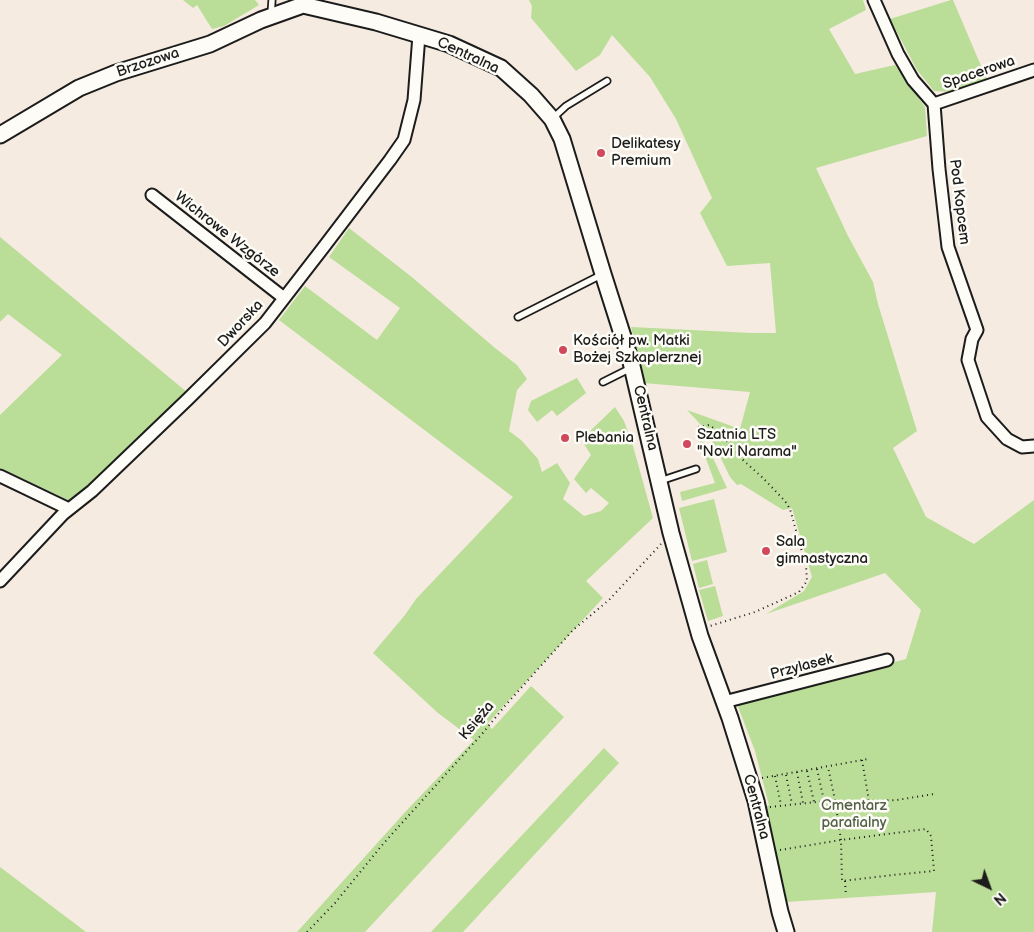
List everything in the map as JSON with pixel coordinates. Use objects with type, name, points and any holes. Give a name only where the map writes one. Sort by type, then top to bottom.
[{"type":"street","points":[[874,0],[913,80],[934,104]]},
{"type":"street","name":"Brzozowa","points":[[0,135],[79,88],[116,73],[210,44],[302,2]]},
{"type":"street","name":"Centralna","points":[[302,2],[449,44],[501,68],[531,95],[552,119],[562,138],[632,367],[671,533],[698,630],[756,801],[786,932]]},
{"type":"street","name":"Dworska","points":[[0,581],[63,514],[92,491],[188,400],[265,323],[404,140],[414,100],[419,35]]},
{"type":"street","name":"Spacerowa","points":[[934,104],[1034,70]]},
{"type":"street","name":"Pod Kopcem","points":[[934,104],[948,247],[977,330],[972,339],[968,360],[987,417],[1007,439],[1022,447],[1034,446]]},
{"type":"street","name":"Wichrowe Wzgórze","points":[[152,195],[284,298]]},
{"type":"street","points":[[0,476],[69,509]]},
{"type":"street","name":"Przylasek","points":[[724,702],[887,660]]},
{"type":"lane","points":[[271,16],[272,0]]},
{"type":"lane","points":[[552,119],[566,106],[607,81]]},
{"type":"lane","points":[[518,317],[603,274]]},
{"type":"lane","points":[[604,382],[632,367]]},
{"type":"lane","points":[[660,481],[696,469]]},
{"type":"path","points":[[698,427],[709,425],[718,431],[744,461],[785,501],[790,509],[806,566],[807,581],[799,592],[755,612],[698,630]]},
{"type":"path","name":"Księża","points":[[307,932],[335,903],[384,844],[482,734],[504,706],[573,630],[609,600],[671,533]]},
{"type":"path","points":[[762,778],[868,759]]},
{"type":"path","points":[[862,760],[868,801],[897,800],[934,794]]},
{"type":"path","points":[[828,767],[841,840],[842,881],[844,881],[846,896]]},
{"type":"path","points":[[817,769],[824,801]]},
{"type":"path","points":[[807,771],[814,802]]},
{"type":"path","points":[[796,772],[803,803]]},
{"type":"path","points":[[786,774],[792,804]]},
{"type":"path","points":[[775,776],[781,805]]},
{"type":"path","points":[[770,807],[835,800]]},
{"type":"path","points":[[775,851],[926,829],[931,836],[934,871],[844,881]]},
{"type":"green space","points":[[183,0],[255,0],[259,5],[224,26],[212,29],[197,5],[193,8]]},
{"type":"green space","name":"Cmentarz parafialny","points":[[529,0],[863,0],[866,10],[829,29],[855,74],[895,65],[925,107],[927,136],[816,168],[848,236],[873,282],[917,431],[893,448],[926,517],[974,544],[1034,500],[1034,932],[932,932],[936,892],[786,902],[765,807],[769,805],[755,751],[737,704],[906,659],[921,610],[885,573],[766,614],[804,591],[812,577],[792,508],[783,510],[741,484],[737,485],[730,477],[716,448],[702,426],[687,410],[740,429],[750,392],[644,383],[631,327],[776,333],[770,263],[727,266],[700,213],[712,198],[676,119],[650,77],[612,35],[600,55],[576,71],[531,18],[532,6]]},
{"type":"green space","points":[[953,0],[987,80],[953,92],[934,91],[917,70],[890,19]]},
{"type":"green space","points":[[349,228],[413,278],[517,365],[527,379],[517,390],[509,431],[521,440],[538,459],[542,472],[557,463],[570,483],[563,499],[584,516],[601,511],[609,503],[591,488],[586,493],[574,479],[591,455],[584,444],[588,433],[615,407],[624,421],[633,446],[653,518],[586,581],[603,598],[487,724],[492,729],[531,686],[564,717],[365,932],[297,932],[408,809],[474,740],[438,713],[373,653],[416,599],[513,497],[279,320],[305,286],[377,340],[400,308],[329,257]]},
{"type":"green space","points":[[0,237],[188,393],[72,502],[0,468],[0,415],[62,355],[8,314],[0,322]]},
{"type":"green space","points":[[577,378],[586,393],[557,416],[552,410],[537,422],[528,410],[531,401]]},
{"type":"green space","points":[[695,429],[712,456],[727,488],[682,501],[680,492],[715,483]]},
{"type":"green space","points":[[714,499],[727,552],[692,561],[679,508]]},
{"type":"green space","points":[[707,560],[713,584],[699,588],[693,564]]},
{"type":"green space","points":[[715,586],[723,616],[708,621],[699,590]]},
{"type":"green space","points":[[604,748],[619,763],[463,932],[431,932]]},
{"type":"green space","points":[[0,867],[86,932],[0,932]]},
{"type":"place","name":"Delikatesy Premium","points":[[601,153]]},
{"type":"place","name":"Kościół pw. Matki Bożej Szkaplerznej","points":[[563,350]]},
{"type":"place","name":"Plebania","points":[[565,438]]},
{"type":"place","name":"Szatnia LTS \"Novi Narama\"","points":[[687,444]]},
{"type":"place","name":"Sala gimnastyczna","points":[[766,551]]}]
